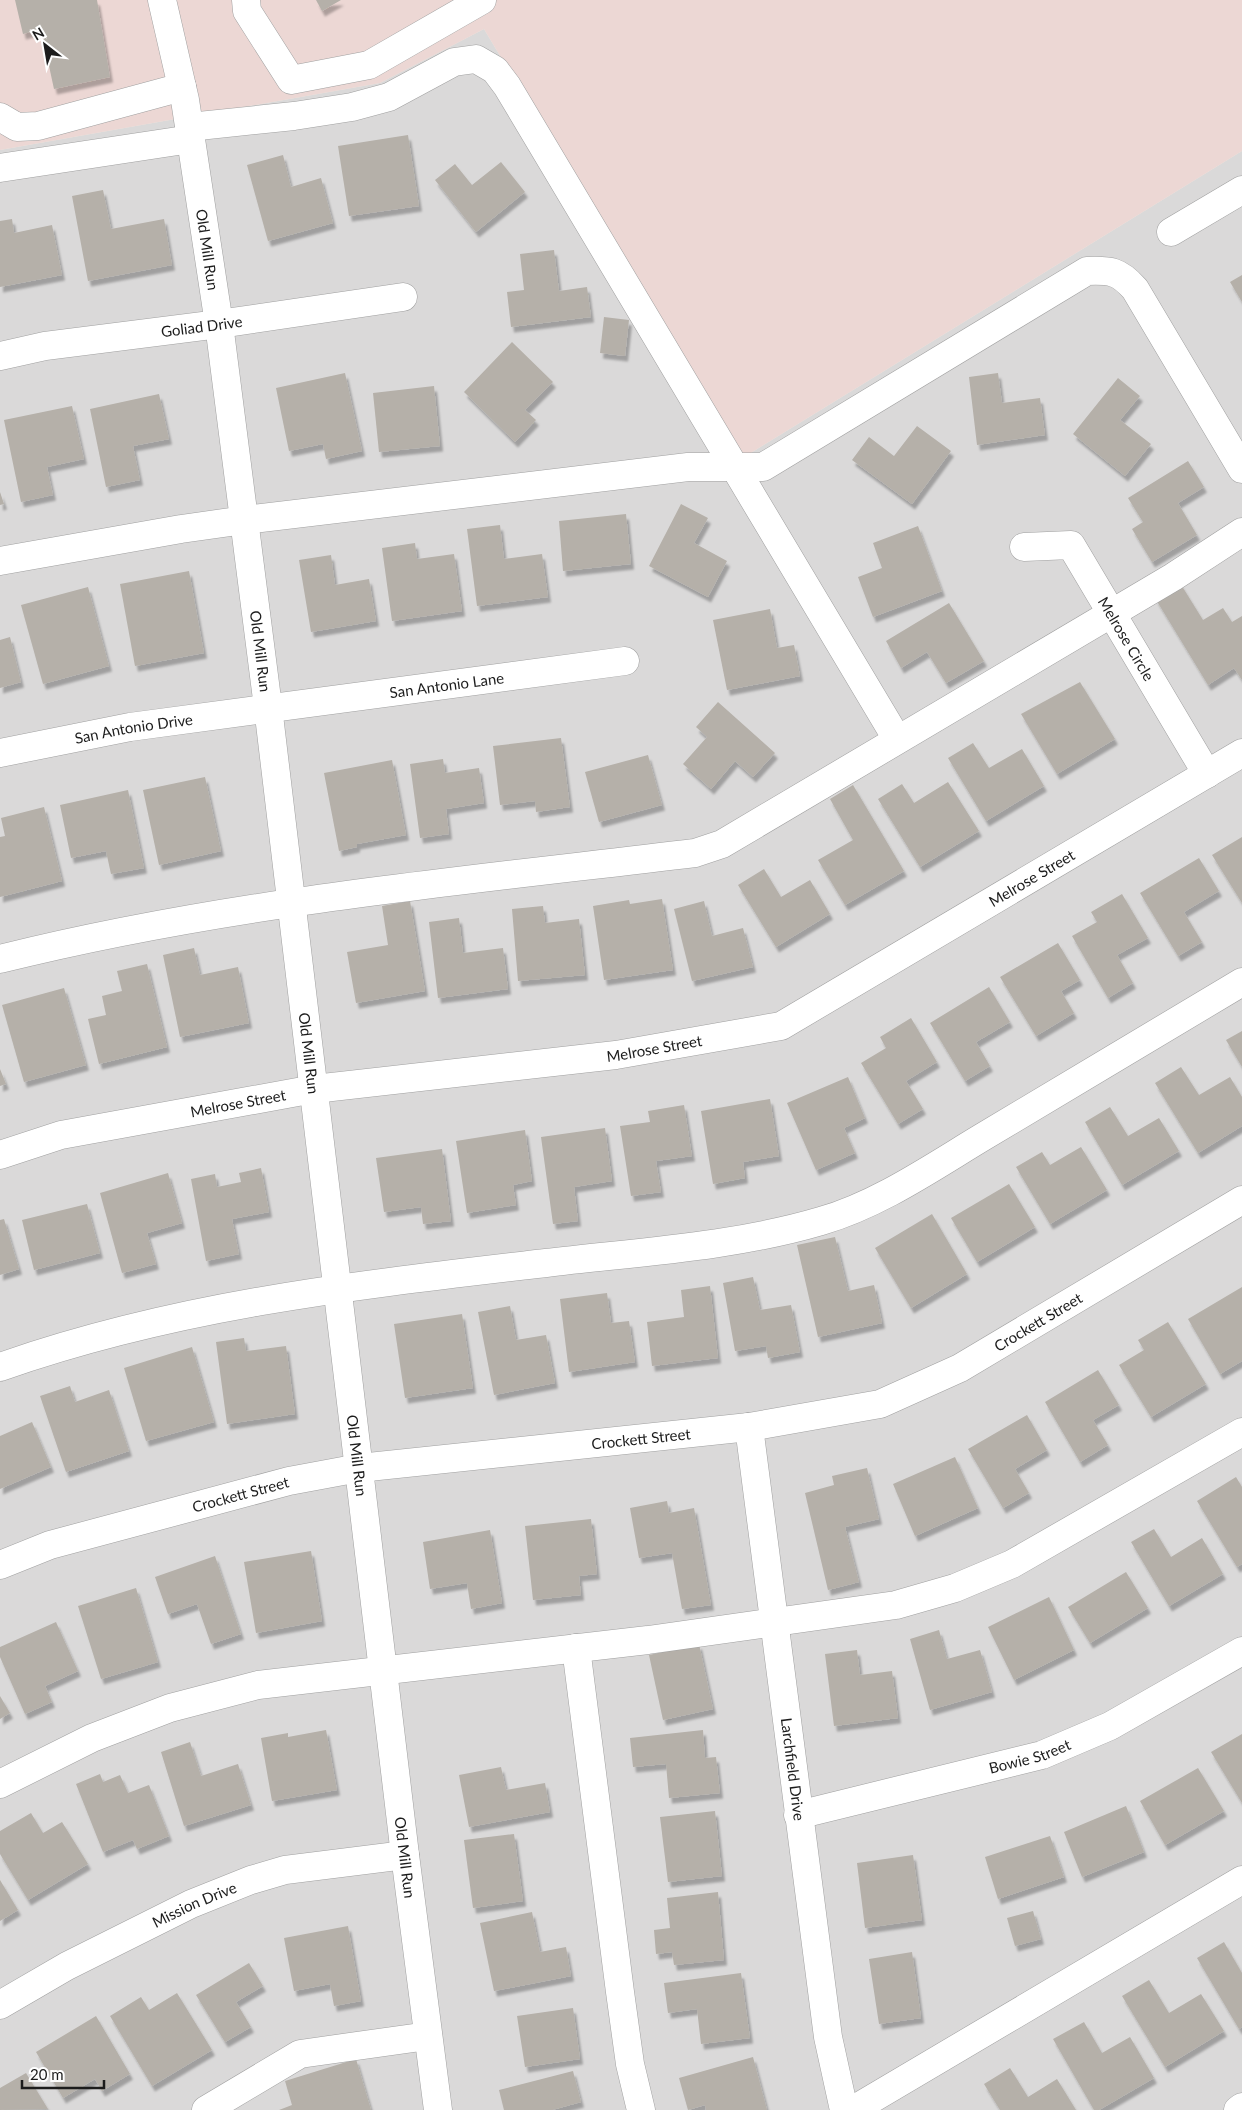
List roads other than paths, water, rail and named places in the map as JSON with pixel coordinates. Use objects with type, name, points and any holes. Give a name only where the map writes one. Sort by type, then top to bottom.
[{"type":"street","name":"Old Mill Run","points":[[162,0],[182,87],[190,133],[219,324],[245,520],[358,1468],[438,2110]]},
{"type":"street","points":[[246,0],[247,11],[291,80],[369,65],[482,0]]},
{"type":"street","points":[[0,168],[190,133],[352,107],[389,97],[454,62],[476,59],[495,70],[507,86],[897,739]]},
{"type":"street","points":[[0,117],[17,127],[38,126],[182,87]]},
{"type":"street","points":[[1171,232],[1242,190]]},
{"type":"street","points":[[0,561],[181,529],[245,520],[688,468],[763,467],[1087,271],[1104,270],[1124,277],[1135,289],[1242,470]]},
{"type":"street","name":"Goliad Drive","points":[[0,356],[45,346],[219,324],[403,297]]},
{"type":"street","points":[[0,959],[139,928],[291,902],[695,853],[722,844],[1173,577],[1242,532]]},
{"type":"street","name":"Melrose Circle","points":[[1024,547],[1071,545],[1206,774]]},
{"type":"street","name":"San Antonio Lane","points":[[268,707],[477,682],[625,661]]},
{"type":"street","name":"San Antonio Drive","points":[[0,753],[130,727],[268,707]]},
{"type":"street","name":"Melrose Street","points":[[0,1155],[61,1135],[314,1090],[616,1055],[781,1026],[1242,753]]},
{"type":"street","points":[[0,1367],[81,1341],[148,1323],[232,1304],[337,1287],[747,1238],[824,1220],[874,1199],[930,1168],[1242,982]]},
{"type":"street","name":"Crockett Street","points":[[0,1565],[59,1542],[289,1481],[358,1468],[749,1427],[880,1404],[960,1368],[1242,1200]]},
{"type":"street","name":"Larchfield Drive","points":[[749,1427],[828,2037],[844,2110]]},
{"type":"street","points":[[0,1784],[92,1738],[170,1708],[258,1685],[576,1648],[896,1605],[955,1588],[1012,1564],[1242,1432]]},
{"type":"street","points":[[576,1648],[622,2010],[630,2064],[640,2110]]},
{"type":"street","name":"Bowie Street","points":[[798,1815],[1042,1755],[1110,1726],[1242,1651]]},
{"type":"street","name":"Mission Drive","points":[[0,2005],[67,1966],[191,1904],[251,1880],[285,1870],[405,1855]]},
{"type":"street","points":[[853,2110],[1242,1880]]},
{"type":"street","points":[[222,2106],[300,2054],[428,2036]]},
{"type":"street","points":[[1238,2110],[1242,2107]]}]
